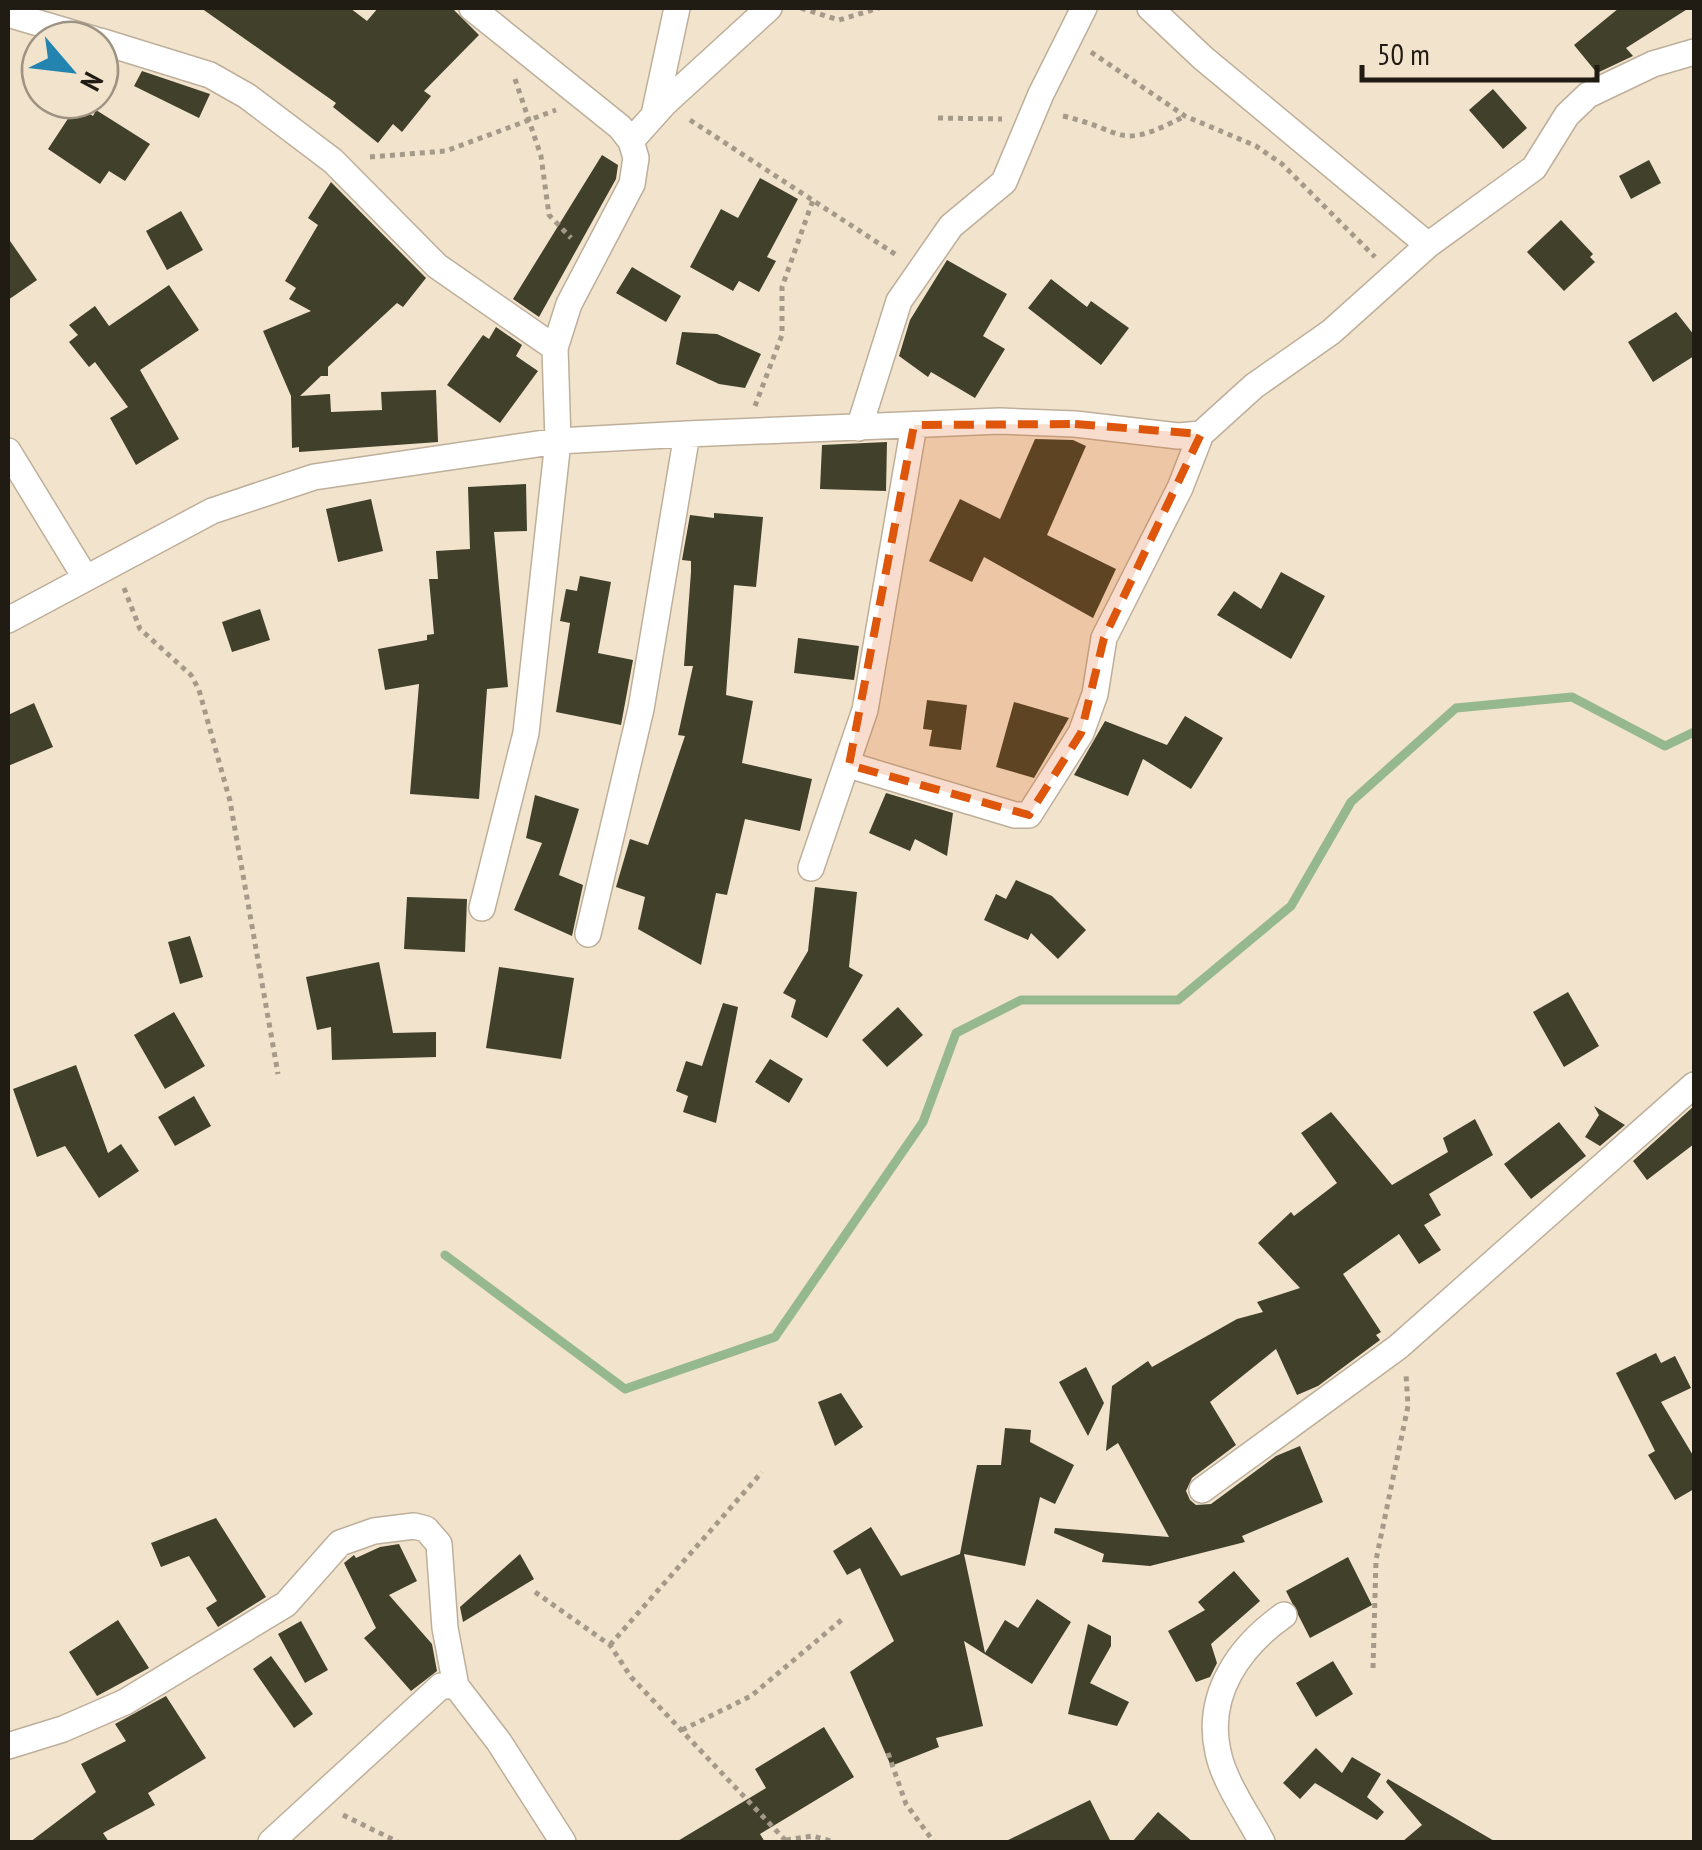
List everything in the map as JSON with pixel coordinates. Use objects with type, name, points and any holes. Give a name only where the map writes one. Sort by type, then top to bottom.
[{"type":"street","points":[[472,8],[505,38],[587,98],[631,141],[636,158],[632,184],[569,304],[555,348],[558,441],[526,733],[482,908]]},
{"type":"street","points":[[659,110],[678,8]]},
{"type":"street","points":[[631,141],[769,8]]},
{"type":"street","points":[[859,428],[887,330],[918,268],[964,212],[1004,182],[1031,115],[1084,8]]},
{"type":"street","points":[[1150,8],[1203,58],[1428,246]]},
{"type":"street","points":[[120,48],[210,75],[246,96],[333,161],[437,266],[555,348]]},
{"type":"street","points":[[849,765],[1015,815],[1029,815],[1081,733],[1095,694],[1104,638],[1180,488],[1200,434],[1254,386],[1331,332],[1428,246],[1534,168],[1567,116],[1588,95],[1652,64],[1694,52]]},
{"type":"street","points":[[8,620],[212,511],[314,477],[558,441],[744,431],[1000,421],[1075,424],[1178,436],[1200,434]]},
{"type":"street","points":[[811,868],[866,710],[914,425]]},
{"type":"street","points":[[588,934],[641,709],[687,434]]},
{"type":"street","points":[[8,452],[86,577]]},
{"type":"street","points":[[1202,1490],[1398,1347],[1694,1085]]},
{"type":"street","points":[[8,1746],[63,1730],[125,1702],[286,1604],[340,1543],[388,1530],[426,1529],[439,1544],[445,1628],[456,1686],[500,1742],[563,1842]]},
{"type":"street","points":[[1262,1842],[1218,1755],[1216,1729],[1236,1659],[1254,1636],[1284,1615]]},
{"type":"street","points":[[270,1842],[441,1686],[456,1686]]},
{"type":"path","points":[[801,8],[838,20],[880,8]]},
{"type":"path","points":[[1071,36],[1138,88],[1185,116],[1256,146],[1282,164],[1393,275]]},
{"type":"path","points":[[505,38],[530,120],[552,224],[594,252]]},
{"type":"path","points":[[333,161],[446,151],[587,98]]},
{"type":"path","points":[[659,110],[813,200],[918,268]]},
{"type":"path","points":[[938,118],[1067,116],[1121,139],[1135,139],[1185,116]]},
{"type":"path","points":[[744,431],[782,336],[782,286],[813,200]]},
{"type":"path","points":[[114,562],[140,630],[192,675],[200,690],[230,801],[278,1074]]},
{"type":"path","points":[[1373,1668],[1376,1560],[1408,1406],[1407,1377],[1398,1347]]},
{"type":"path","points":[[610,1645],[762,1472]]},
{"type":"path","points":[[534,1592],[610,1645],[632,1677],[787,1841],[812,1836],[835,1842]]},
{"type":"path","points":[[682,1730],[751,1696],[845,1617]]},
{"type":"path","points":[[888,1754],[906,1804],[934,1842]]},
{"type":"path","points":[[314,1803],[398,1842]]},
{"type":"highlighted area","points":[[1075,424],[1201,434],[1104,638],[1081,733],[1029,815],[849,765],[914,425]]},
{"type":"building","points":[[201,8],[350,8],[367,21],[378,8],[452,8],[479,35],[424,91],[431,96],[402,132],[393,124],[378,143],[333,107],[336,103]]},
{"type":"building","points":[[1619,8],[1689,8],[1626,48],[1633,56],[1597,73],[1574,45]]},
{"type":"building","points":[[142,71],[210,94],[199,118],[134,86]]},
{"type":"building","points":[[1493,89],[1527,128],[1503,149],[1469,110]]},
{"type":"building","points":[[67,120],[112,120],[150,144],[125,181],[109,171],[100,184],[48,149]]},
{"type":"building","points":[[602,155],[618,165],[616,179],[539,317],[513,299]]},
{"type":"building","points":[[1649,160],[1661,183],[1631,199],[1619,176]]},
{"type":"building","points":[[760,178],[798,199],[767,257],[776,261],[759,292],[739,281],[733,291],[690,267],[721,209],[738,218]]},
{"type":"building","points":[[331,182],[426,278],[403,307],[397,303],[328,367],[328,376],[321,376],[300,396],[330,394],[331,412],[382,410],[381,392],[436,390],[438,442],[299,452],[299,447],[292,448],[291,396],[263,331],[311,311],[289,299],[296,288],[285,281],[318,225],[308,218]]},
{"type":"building","points":[[181,211],[203,250],[167,270],[146,231]]},
{"type":"building","points":[[1561,220],[1593,254],[1590,257],[1595,262],[1564,291],[1527,252]]},
{"type":"building","points":[[8,238],[37,280],[8,300]]},
{"type":"building","points":[[947,260],[1007,294],[983,336],[1005,349],[975,398],[931,372],[928,377],[899,356],[910,320]]},
{"type":"building","points":[[632,267],[681,296],[666,322],[616,293]]},
{"type":"building","points":[[1051,279],[1087,307],[1091,301],[1129,328],[1101,365],[1028,308]]},
{"type":"building","points":[[169,285],[199,330],[140,370],[179,439],[136,465],[110,418],[128,407],[95,362],[89,367],[69,342],[78,335],[69,325],[95,306],[109,326]]},
{"type":"building","points":[[1676,312],[1694,335],[1694,356],[1653,382],[1628,342]]},
{"type":"building","points":[[496,327],[522,345],[516,356],[538,371],[500,423],[447,385],[483,335],[489,339]]},
{"type":"building","points":[[682,332],[717,334],[761,354],[745,388],[719,384],[676,364]]},
{"type":"building","points":[[1035,439],[1073,440],[1086,446],[1047,535],[1116,569],[1093,618],[984,557],[972,582],[929,561],[960,499],[1000,519]]},
{"type":"building","points":[[887,442],[886,491],[820,489],[822,445]]},
{"type":"building","points":[[526,484],[527,531],[494,532],[508,687],[487,689],[479,799],[410,794],[419,684],[385,690],[378,649],[427,640],[427,635],[434,634],[429,579],[438,579],[436,551],[470,549],[468,487]]},
{"type":"building","points":[[371,499],[383,551],[338,562],[326,509]]},
{"type":"building","points":[[714,513],[763,517],[756,587],[734,585],[726,695],[753,701],[742,763],[812,779],[800,831],[745,819],[727,895],[716,893],[701,965],[638,929],[645,897],[616,887],[630,839],[648,845],[685,736],[678,735],[693,666],[684,666],[691,561],[682,560],[690,515],[714,518]]},
{"type":"building","points":[[1281,572],[1325,596],[1291,659],[1217,615],[1234,591],[1261,609]]},
{"type":"building","points":[[580,576],[611,582],[598,653],[633,660],[621,725],[556,712],[570,623],[560,621],[566,589],[577,591]]},
{"type":"building","points":[[260,609],[270,640],[232,652],[222,622]]},
{"type":"building","points":[[798,638],[859,646],[854,680],[794,673]]},
{"type":"building","points":[[927,700],[967,705],[961,750],[929,746],[932,730],[923,729]]},
{"type":"building","points":[[1014,702],[1069,718],[1034,778],[996,767]]},
{"type":"building","points":[[34,703],[53,747],[8,766],[8,715]]},
{"type":"building","points":[[1185,716],[1223,738],[1191,789],[1143,759],[1128,796],[1074,775],[1105,721],[1167,745]]},
{"type":"building","points":[[886,793],[953,813],[947,856],[915,839],[910,851],[869,833]]},
{"type":"building","points":[[535,795],[579,809],[559,875],[583,885],[572,936],[514,910],[542,843],[526,838]]},
{"type":"building","points":[[1016,880],[1052,896],[1086,930],[1058,959],[1031,933],[1028,940],[984,920],[996,894],[1006,899]]},
{"type":"building","points":[[815,887],[857,892],[849,967],[863,975],[827,1038],[791,1017],[796,1000],[783,993],[808,951]]},
{"type":"building","points":[[407,897],[467,899],[465,952],[404,949]]},
{"type":"building","points":[[190,936],[203,977],[180,984],[168,942]]},
{"type":"building","points":[[379,962],[393,1033],[436,1032],[436,1057],[332,1060],[331,1027],[317,1030],[306,977]]},
{"type":"building","points":[[499,967],[574,978],[561,1059],[486,1048]]},
{"type":"building","points":[[1568,992],[1599,1046],[1564,1067],[1533,1012]]},
{"type":"building","points":[[723,1003],[738,1007],[716,1123],[683,1112],[688,1096],[676,1091],[686,1061],[702,1066]]},
{"type":"building","points":[[898,1007],[923,1035],[887,1067],[862,1040]]},
{"type":"building","points":[[174,1012],[205,1066],[165,1089],[134,1035]]},
{"type":"building","points":[[770,1059],[803,1079],[789,1103],[755,1082]]},
{"type":"building","points":[[76,1065],[108,1153],[121,1144],[139,1171],[99,1198],[65,1146],[37,1157],[13,1089]]},
{"type":"building","points":[[194,1096],[211,1126],[175,1146],[158,1117]]},
{"type":"building","points":[[1594,1106],[1625,1125],[1600,1146],[1585,1137],[1599,1115]]},
{"type":"building","points":[[1694,1106],[1694,1144],[1647,1180],[1633,1161]]},
{"type":"building","points":[[1331,1112],[1392,1185],[1448,1152],[1443,1138],[1475,1119],[1493,1155],[1429,1194],[1441,1215],[1424,1225],[1441,1250],[1419,1264],[1399,1234],[1343,1274],[1381,1332],[1376,1335],[1380,1340],[1318,1386],[1297,1395],[1276,1349],[1210,1402],[1236,1445],[1192,1478],[1186,1491],[1190,1500],[1196,1505],[1211,1504],[1276,1456],[1300,1446],[1323,1502],[1242,1536],[1245,1542],[1150,1566],[1102,1562],[1104,1554],[1054,1533],[1055,1528],[1169,1537],[1118,1443],[1106,1451],[1112,1386],[1148,1361],[1152,1367],[1237,1319],[1263,1312],[1257,1302],[1300,1288],[1258,1243],[1291,1212],[1294,1216],[1337,1183],[1301,1133]]},
{"type":"building","points":[[1559,1122],[1586,1156],[1531,1199],[1504,1164]]},
{"type":"building","points":[[1656,1353],[1661,1363],[1675,1356],[1691,1388],[1661,1402],[1694,1457],[1694,1489],[1675,1500],[1648,1455],[1655,1451],[1616,1373]]},
{"type":"building","points":[[1086,1367],[1104,1403],[1088,1436],[1059,1382]]},
{"type":"building","points":[[841,1393],[863,1427],[835,1446],[818,1402]]},
{"type":"building","points":[[1005,1428],[1031,1430],[1030,1442],[1074,1465],[1055,1504],[1040,1497],[1025,1566],[964,1554],[985,1653],[1005,1620],[1018,1628],[1037,1599],[1071,1622],[1032,1684],[964,1641],[983,1726],[936,1738],[939,1747],[891,1766],[850,1672],[894,1641],[860,1568],[847,1575],[833,1551],[871,1527],[901,1576],[960,1554],[977,1465],[1001,1465]]},
{"type":"building","points":[[216,1518],[266,1597],[218,1627],[206,1608],[217,1601],[189,1556],[161,1567],[151,1543]]},
{"type":"building","points":[[399,1544],[417,1581],[389,1595],[432,1644],[437,1671],[411,1691],[364,1638],[376,1628],[344,1563],[354,1555],[356,1558],[380,1547]]},
{"type":"building","points":[[520,1554],[534,1579],[463,1622],[460,1607]]},
{"type":"building","points":[[1348,1557],[1372,1605],[1310,1638],[1286,1591]]},
{"type":"building","points":[[1234,1571],[1260,1601],[1211,1644],[1217,1663],[1210,1677],[1196,1682],[1168,1631],[1205,1610],[1198,1602]]},
{"type":"building","points":[[118,1620],[149,1668],[97,1696],[69,1652]]},
{"type":"building","points":[[301,1621],[328,1670],[305,1683],[278,1634]]},
{"type":"building","points":[[1088,1624],[1111,1636],[1111,1646],[1090,1683],[1129,1702],[1117,1726],[1068,1714]]},
{"type":"building","points":[[271,1656],[313,1714],[294,1728],[253,1669]]},
{"type":"building","points":[[1333,1661],[1353,1694],[1316,1717],[1296,1683]]},
{"type":"building","points":[[166,1696],[206,1758],[148,1793],[155,1805],[103,1833],[109,1842],[30,1842],[96,1792],[81,1764],[126,1741],[115,1724]]},
{"type":"building","points":[[824,1727],[854,1777],[760,1834],[765,1842],[676,1842],[766,1788],[755,1769]]},
{"type":"building","points":[[1316,1748],[1342,1773],[1352,1757],[1381,1774],[1367,1797],[1384,1812],[1377,1820],[1315,1783],[1300,1799],[1283,1783]]},
{"type":"building","points":[[1388,1779],[1496,1842],[1402,1842],[1422,1825],[1386,1782]]},
{"type":"building","points":[[1090,1800],[1111,1842],[1004,1842]]},
{"type":"building","points":[[1158,1812],[1193,1842],[1132,1842]]},
{"type":"waterway","points":[[445,1255],[625,1389],[775,1337],[923,1122],[956,1033],[1021,1000],[1178,1000],[1291,906],[1351,802],[1456,708],[1572,697],[1665,746],[1694,732]]}]
